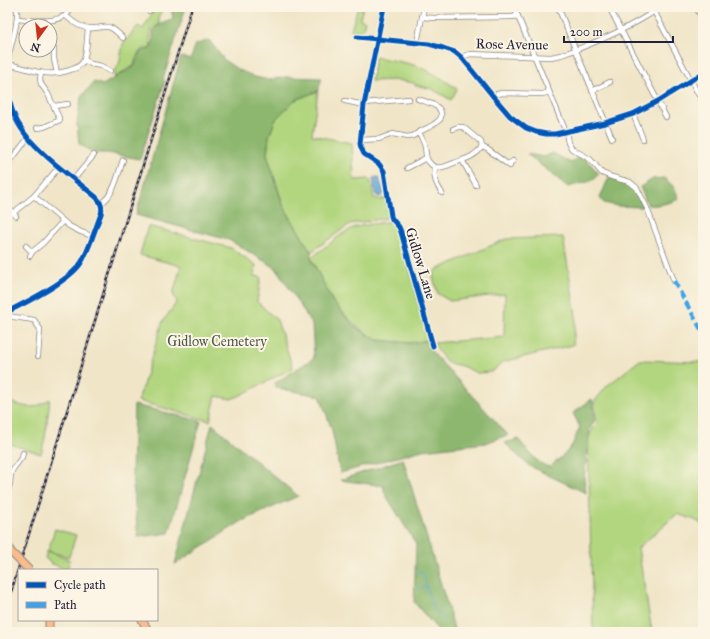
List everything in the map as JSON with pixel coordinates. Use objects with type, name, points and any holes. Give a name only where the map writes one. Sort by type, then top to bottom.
[{"type":"main road","points":[[7,544],[11,552],[28,569]]},
{"type":"main road","points":[[49,621],[49,632]]},
{"type":"main road","points":[[143,621],[149,632]]},
{"type":"street","points":[[17,7],[17,19],[7,65],[20,66],[41,73],[57,73],[76,68],[84,60],[88,28]]},
{"type":"street","points":[[17,19],[41,21],[57,20],[66,16],[72,7]]},
{"type":"street","points":[[144,7],[149,11]]},
{"type":"street","points":[[384,7],[364,104],[360,140],[379,139],[393,134],[407,137],[413,136],[438,122],[441,119],[441,110],[418,99]]},
{"type":"street","points":[[417,43],[424,7]]},
{"type":"street","points":[[514,7],[566,132],[568,143],[572,149],[590,159],[602,173],[630,182],[636,188],[647,208],[674,281]]},
{"type":"street","points":[[558,7],[612,138]]},
{"type":"street","points":[[609,7],[666,117]]},
{"type":"street","name":"Rose Avenue","points":[[357,37],[436,46],[451,50],[462,58],[470,54],[550,57],[576,50],[621,31],[661,7]]},
{"type":"street","points":[[696,7],[703,20]]},
{"type":"street","points":[[654,12],[703,103]]},
{"type":"street","points":[[66,16],[76,24],[88,28],[109,27],[122,34]]},
{"type":"street","points":[[422,16],[434,18],[518,16]]},
{"type":"street","points":[[54,58],[57,73]]},
{"type":"street","points":[[462,58],[510,116],[526,128],[546,134],[566,132],[606,123],[633,114],[658,101],[703,73]]},
{"type":"street","points":[[84,60],[110,71]]},
{"type":"street","points":[[37,128],[44,127],[60,120],[47,91],[41,84],[41,73]]},
{"type":"street","points":[[592,91],[610,82]]},
{"type":"street","points":[[7,86],[10,103],[17,120],[28,138],[37,148],[96,197],[101,203],[102,212],[82,260],[77,268],[52,287],[7,312]]},
{"type":"street","points":[[493,97],[502,93],[543,94],[549,92]]},
{"type":"street","points":[[345,101],[364,104],[409,99]]},
{"type":"street","points":[[54,106],[68,104]]},
{"type":"street","points":[[633,114],[642,139]]},
{"type":"street","points":[[453,129],[458,127],[463,128],[481,142],[482,147],[510,164]]},
{"type":"street","points":[[419,132],[425,147],[426,158],[429,164],[435,167],[441,168],[462,160],[476,154],[482,147]]},
{"type":"street","points":[[7,162],[15,155],[28,138]]},
{"type":"street","name":"Gidlow Lane","points":[[360,140],[361,148],[364,154],[379,164],[384,171],[391,216],[401,232],[434,346]]},
{"type":"street","points":[[74,179],[91,156]]},
{"type":"street","points":[[407,168],[426,158]]},
{"type":"street","points":[[101,203],[106,200],[111,193],[123,160]]},
{"type":"street","points":[[462,160],[476,185]]},
{"type":"street","points":[[8,207],[14,214],[34,196],[59,167]]},
{"type":"street","points":[[435,167],[434,176],[438,188],[442,193]]},
{"type":"street","points":[[34,196],[72,228],[92,236]]},
{"type":"street","points":[[26,246],[31,254],[63,221]]},
{"type":"street","points":[[7,316],[34,320],[40,329],[38,356]]},
{"type":"street","points":[[7,494],[10,484],[9,473],[22,457],[23,453]]},
{"type":"green space","points":[[155,7],[165,7],[159,15],[159,25],[153,28],[150,35],[150,49],[143,49],[139,52],[134,66],[114,78],[115,69],[119,65],[123,44],[138,26],[143,29]]},
{"type":"green space","points":[[171,7],[186,7],[163,79],[165,81],[140,159],[108,153],[94,153],[79,144],[77,124],[81,97],[94,82],[103,85],[134,67],[140,52],[150,49],[153,41],[153,31],[159,25],[173,19]]},
{"type":"green space","points":[[358,7],[363,7],[360,19],[365,21],[362,31],[356,30],[355,34],[351,30]]},
{"type":"green space","points":[[209,40],[224,60],[237,69],[255,77],[269,80],[285,77],[322,78],[318,91],[295,100],[276,119],[269,136],[267,154],[283,205],[311,252],[311,258],[332,301],[354,326],[377,340],[410,343],[429,340],[432,352],[508,435],[485,443],[422,450],[340,473],[332,430],[320,396],[276,388],[275,383],[314,358],[312,324],[276,268],[229,240],[136,215],[181,57],[191,59],[195,45]]},
{"type":"green space","points":[[375,57],[422,68],[440,77],[457,89],[451,100],[432,89],[415,85],[414,83],[397,80],[371,81]]},
{"type":"green space","points":[[318,91],[312,135],[352,143],[354,180],[370,179],[374,198],[382,200],[385,196],[388,213],[387,218],[350,224],[311,252],[283,205],[267,154],[269,136],[276,119],[295,100]]},
{"type":"green space","points":[[553,153],[571,163],[578,156],[587,160],[599,174],[591,181],[568,187],[527,154],[544,157]]},
{"type":"green space","points":[[609,177],[631,185],[640,199],[642,207],[618,206],[604,203],[600,198]]},
{"type":"green space","points":[[664,178],[674,187],[679,199],[664,204],[648,205],[640,187],[653,179]]},
{"type":"green space","points":[[391,221],[396,224],[399,231],[429,340],[415,343],[377,340],[355,325],[333,302],[311,258],[342,234],[355,227]]},
{"type":"green space","name":"Gidlow Cemetery","points":[[148,226],[231,248],[256,265],[254,276],[261,277],[257,302],[277,320],[293,368],[231,399],[216,396],[210,421],[138,401],[163,321],[177,302],[173,294],[181,266],[140,255]]},
{"type":"green space","points":[[563,237],[576,316],[573,345],[502,362],[491,372],[477,373],[462,366],[448,363],[438,351],[434,343],[504,337],[505,294],[450,301],[438,294],[433,277],[436,270],[506,239]]},
{"type":"green space","points":[[640,360],[703,362],[703,525],[695,520],[677,514],[638,548],[652,632],[593,632],[588,438],[597,422],[594,402],[607,386]]},
{"type":"green space","points":[[7,399],[13,403],[26,407],[34,407],[50,399],[45,438],[41,454],[7,443]]},
{"type":"green space","points":[[592,399],[595,420],[590,428],[584,478],[586,493],[528,465],[505,443],[518,439],[536,460],[545,466],[550,467],[566,453],[574,442],[580,427],[573,413]]},
{"type":"green space","points":[[134,405],[201,421],[169,533],[138,537],[132,474]]},
{"type":"green space","points":[[212,424],[298,496],[242,521],[175,564]]},
{"type":"green space","points":[[403,459],[455,632],[438,632],[438,630],[414,602],[416,544],[384,492],[384,486],[340,480]]},
{"type":"green space","points":[[55,529],[76,535],[69,557],[48,551]]},
{"type":"green space","points":[[47,551],[70,560],[67,569],[65,569],[51,564],[45,558]]},
{"type":"water","points":[[378,177],[384,192],[384,194],[380,197],[377,196],[374,186],[373,178]]},
{"type":"waterway","points":[[416,572],[423,572],[434,609],[446,620]]},
{"type":"waterway","points":[[418,588],[425,587]]},
{"type":"railway","points":[[18,569],[192,7]]},
{"type":"railway","points":[[7,605],[18,569]]},
{"type":"marked path","points":[[674,281],[703,333]]},
{"type":"cycle path","points":[[384,7],[364,105],[360,144],[364,154],[379,164],[384,171],[391,216],[401,232],[433,346]]},
{"type":"cycle path","points":[[357,37],[429,44],[455,52],[462,58],[510,116],[526,128],[546,134],[555,134],[605,123],[633,114],[658,101],[703,73]]},
{"type":"cycle path","points":[[7,86],[13,112],[24,133],[40,151],[96,197],[102,207],[101,214],[87,252],[75,270],[58,284],[7,312]]}]
